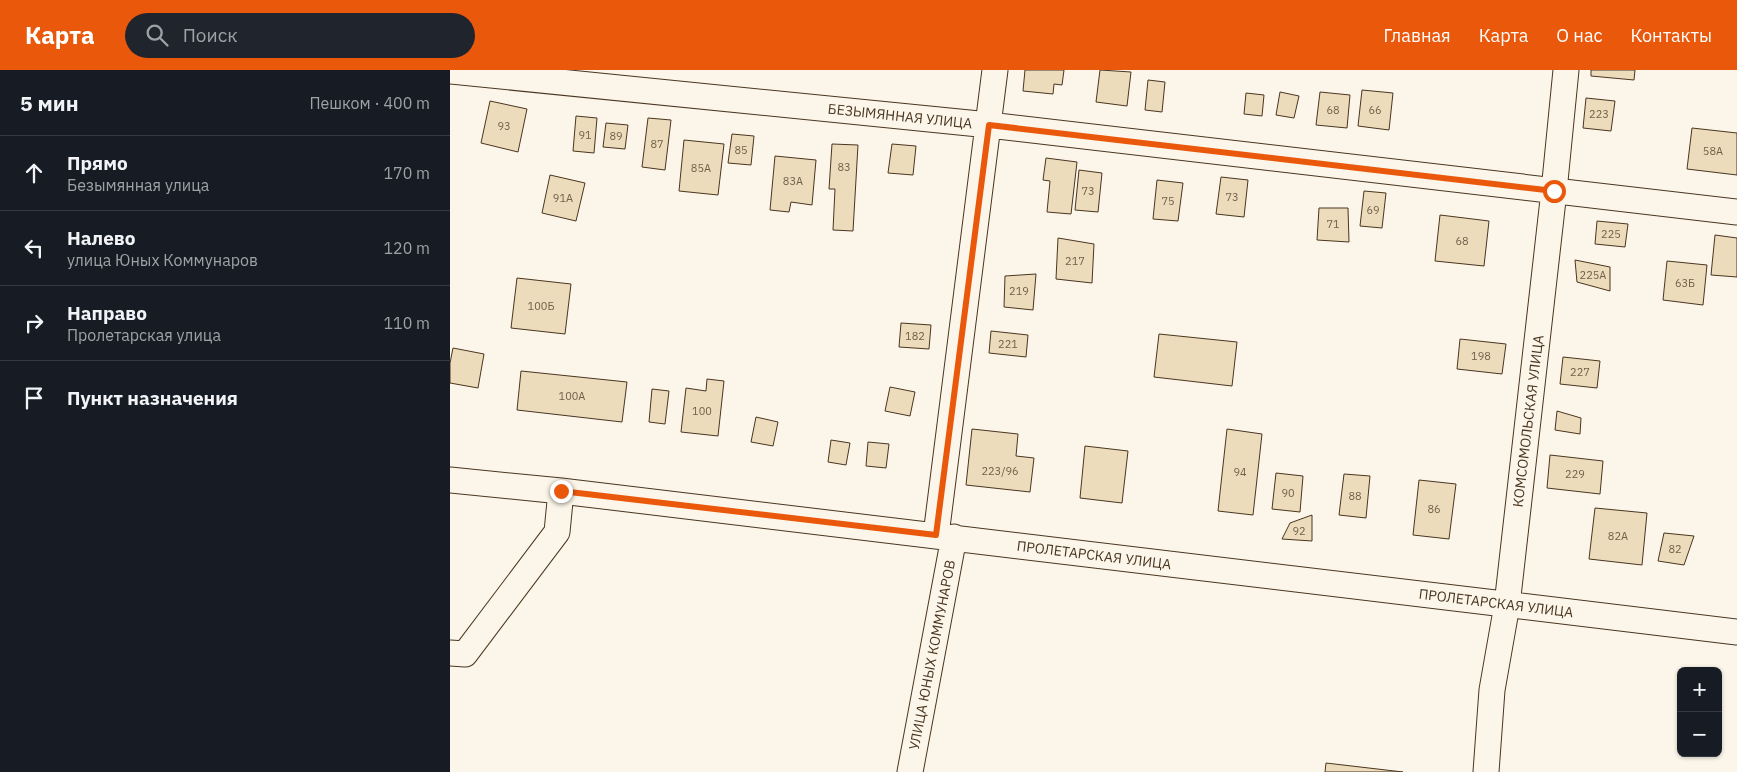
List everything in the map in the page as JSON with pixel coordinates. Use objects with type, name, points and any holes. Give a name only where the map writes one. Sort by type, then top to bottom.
[{"type":"street","name":"УЛИЦА ЮНЫХ КОММУНАРОВ","points":[[910,772],[945,536],[995,70]]},
{"type":"street","name":"КОМСОМОЛЬСКАЯ УЛИЦА","points":[[1486,772],[1492,690],[1507,605],[1566,70]]},
{"type":"street","name":"БЕЗЫМЯННАЯ УЛИЦА","points":[[450,71],[989,125],[1737,212]]},
{"type":"street","name":"ПРОЛЕТАРСКАЯ УЛИЦА","points":[[450,480],[561,491],[945,536],[1737,632]]},
{"type":"street","points":[[450,653],[465,654],[557,532],[561,491]]},
{"type":"building","points":[[1025,70],[1064,70],[1062,85],[1054,84],[1053,94],[1023,91]]},
{"type":"building","points":[[1100,70],[1131,72],[1127,106],[1096,102]]},
{"type":"building","points":[[1591,70],[1635,70],[1634,80],[1591,76]]},
{"type":"building","points":[[1148,80],[1165,82],[1162,112],[1145,110]]},
{"type":"building","points":[[1362,90],[1393,93],[1389,130],[1358,126]]},
{"type":"building","points":[[1280,92],[1299,96],[1294,118],[1276,115]]},
{"type":"building","points":[[1320,92],[1350,95],[1347,128],[1316,125]]},
{"type":"building","points":[[1246,93],[1264,95],[1262,116],[1244,114]]},
{"type":"building","points":[[1586,98],[1615,101],[1611,131],[1583,128]]},
{"type":"building","points":[[490,101],[527,109],[518,152],[481,143]]},
{"type":"building","points":[[576,116],[597,118],[594,153],[573,151]]},
{"type":"building","points":[[648,118],[671,120],[665,170],[642,167]]},
{"type":"building","points":[[606,123],[628,125],[625,149],[603,147]]},
{"type":"building","points":[[1692,128],[1737,133],[1737,175],[1687,169]]},
{"type":"building","points":[[732,134],[754,136],[751,165],[728,163]]},
{"type":"building","points":[[684,140],[724,144],[718,195],[679,191]]},
{"type":"building","points":[[832,144],[858,145],[853,231],[833,230],[835,189],[829,189]]},
{"type":"building","points":[[892,144],[916,146],[913,175],[888,173]]},
{"type":"building","points":[[775,156],[816,160],[812,205],[791,202],[789,212],[770,210]]},
{"type":"building","points":[[1046,158],[1077,162],[1071,214],[1047,212],[1050,181],[1043,180]]},
{"type":"building","points":[[1079,170],[1102,173],[1098,212],[1075,210]]},
{"type":"building","points":[[550,175],[585,183],[576,221],[542,213]]},
{"type":"building","points":[[1221,177],[1248,180],[1244,217],[1216,214]]},
{"type":"building","points":[[1157,180],[1183,183],[1178,221],[1153,219]]},
{"type":"building","points":[[1364,191],[1386,193],[1382,228],[1360,226]]},
{"type":"building","points":[[1319,208],[1348,208],[1349,242],[1317,240]]},
{"type":"building","points":[[1440,215],[1489,221],[1484,266],[1435,261]]},
{"type":"building","points":[[1597,221],[1628,224],[1625,247],[1595,244]]},
{"type":"building","points":[[1715,235],[1737,238],[1737,277],[1711,275]]},
{"type":"building","points":[[1058,238],[1094,244],[1092,283],[1056,279]]},
{"type":"building","points":[[1575,260],[1610,267],[1610,291],[1577,282]]},
{"type":"building","points":[[1667,261],[1707,265],[1703,305],[1663,300]]},
{"type":"building","points":[[1036,274],[1033,310],[1004,307],[1005,276]]},
{"type":"building","points":[[517,278],[571,284],[565,334],[511,328]]},
{"type":"building","points":[[901,323],[931,325],[929,349],[899,347]]},
{"type":"building","points":[[991,331],[1028,335],[1026,357],[989,353]]},
{"type":"building","points":[[1159,334],[1237,342],[1232,386],[1154,377]]},
{"type":"building","points":[[1460,339],[1506,344],[1502,374],[1457,369]]},
{"type":"building","points":[[453,348],[484,354],[478,388],[450,383],[450,363]]},
{"type":"building","points":[[1563,357],[1600,361],[1597,388],[1560,384]]},
{"type":"building","points":[[521,371],[627,382],[622,422],[517,410]]},
{"type":"building","points":[[707,379],[724,381],[718,436],[681,432],[686,388],[706,391]]},
{"type":"building","points":[[890,387],[915,392],[910,416],[885,411]]},
{"type":"building","points":[[652,389],[669,391],[665,424],[649,422]]},
{"type":"building","points":[[1557,411],[1581,418],[1580,434],[1555,430]]},
{"type":"building","points":[[756,417],[778,422],[773,446],[751,442]]},
{"type":"building","points":[[972,429],[1018,434],[1016,456],[1034,458],[1030,492],[966,485]]},
{"type":"building","points":[[1227,429],[1262,434],[1253,515],[1218,511]]},
{"type":"building","points":[[831,440],[850,443],[846,465],[828,462]]},
{"type":"building","points":[[868,442],[889,444],[886,468],[866,466]]},
{"type":"building","points":[[1085,446],[1128,451],[1122,503],[1080,498]]},
{"type":"building","points":[[1550,455],[1603,461],[1600,494],[1547,488]]},
{"type":"building","points":[[1276,473],[1303,476],[1300,512],[1272,509]]},
{"type":"building","points":[[1344,474],[1370,476],[1366,518],[1339,515]]},
{"type":"building","points":[[1419,480],[1456,484],[1449,539],[1413,535]]},
{"type":"building","points":[[1595,508],[1647,513],[1642,565],[1589,559]]},
{"type":"building","points":[[1312,515],[1312,541],[1282,539],[1290,523]]},
{"type":"building","points":[[1664,533],[1694,536],[1684,565],[1658,561]]},
{"type":"building","points":[[1326,763],[1403,772],[1325,772]]},
{"type":"route","points":[[561,491],[936,535],[989,125],[1554,191]]}]
